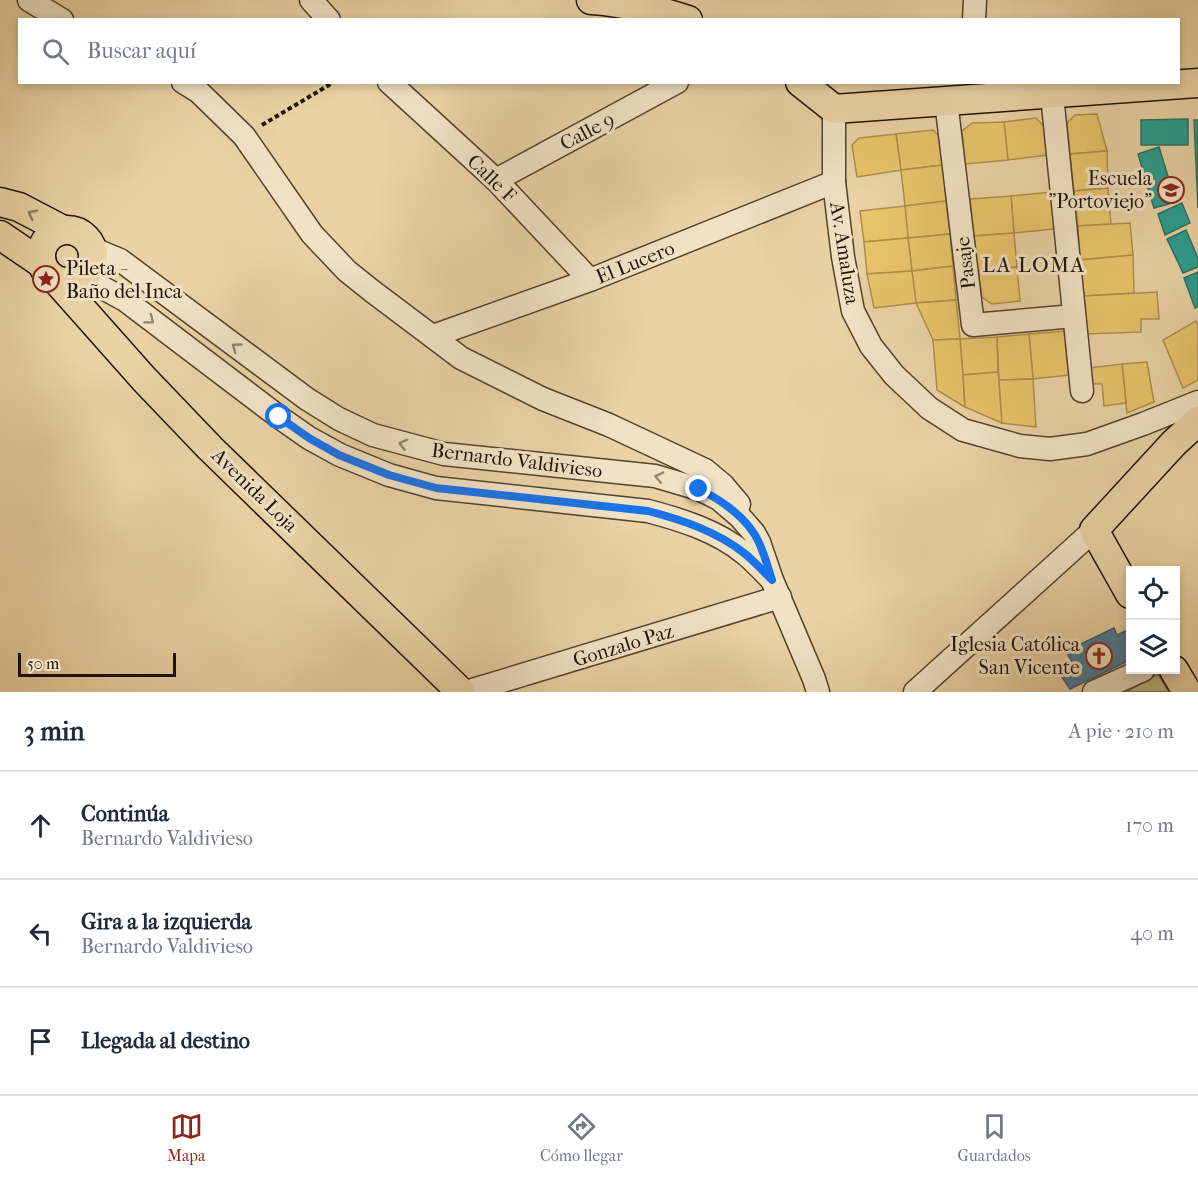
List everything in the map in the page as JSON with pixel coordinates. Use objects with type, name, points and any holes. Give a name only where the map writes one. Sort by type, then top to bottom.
[{"type":"main road","points":[[591,0],[608,1],[682,18]]},
{"type":"main road","points":[[803,84],[834,109],[962,94],[1052,95],[1198,83]]},
{"type":"main road","points":[[0,202],[19,207],[63,231]]},
{"type":"main road","points":[[70,230],[83,236],[91,248],[92,263],[88,271],[60,274],[40,255],[47,238],[55,233],[70,230]]},
{"type":"main road","name":"Avenida Loja","points":[[0,235],[60,274],[144,379],[210,448],[461,692]]},
{"type":"main road","points":[[1126,585],[1094,530],[1174,443],[1198,421]]},
{"type":"main road","points":[[1177,674],[1187,692]]},
{"type":"street","points":[[29,0],[59,18]]},
{"type":"street","points":[[311,0],[327,18]]},
{"type":"street","points":[[974,18],[975,0]]},
{"type":"street","points":[[186,84],[199,93],[244,136],[312,234],[347,271],[461,358],[533,394],[609,425],[705,470],[723,484],[738,504],[746,524]]},
{"type":"street","name":"Calle F","points":[[391,84],[496,180],[590,280]]},
{"type":"street","name":"Calle 9","points":[[496,180],[673,84]]},
{"type":"street","name":"Pasaje","points":[[962,94],[973,325],[1074,316]]},
{"type":"street","points":[[1052,95],[1082,391]]},
{"type":"street","name":"Av. Amaluza","points":[[834,109],[834,182],[843,257],[853,311],[871,346],[894,375],[929,408],[963,430],[1020,446],[1050,448],[1087,444],[1198,402]]},
{"type":"street","name":"El Lucero","points":[[433,336],[590,280],[834,182]]},
{"type":"street","name":"Bernardo Valdivieso","points":[[91,248],[120,260],[307,399],[339,419],[373,435],[444,454],[655,476],[699,489],[718,499],[740,517],[759,542],[818,692]]},
{"type":"street","name":"Bernardo Valdivieso","points":[[60,274],[124,300],[279,417],[339,455],[389,475],[436,488],[648,511],[680,519],[710,532],[744,553],[776,588]]},
{"type":"street","points":[[918,690],[1094,530]]},
{"type":"street","name":"Gonzalo Paz","points":[[466,692],[776,588]]},
{"type":"street","points":[[1094,692],[1132,674]]},
{"type":"street","points":[[918,690],[944,692]]},
{"type":"path","points":[[244,136],[331,84]]},
{"type":"shaded area","points":[[1158,674],[1169,692],[1126,692]]},
{"type":"building: Viviendas","points":[[1097,114],[1107,151],[1070,154],[1067,123],[1075,115]]},
{"type":"building: Viviendas","points":[[1036,118],[1046,128],[1048,155],[1008,160],[1004,122]]},
{"type":"building: Viviendas","points":[[1004,122],[1008,160],[965,164],[962,131],[972,123]]},
{"type":"building: Viviendas","points":[[933,130],[940,137],[943,165],[901,170],[896,134]]},
{"type":"building: Viviendas","points":[[896,134],[901,170],[857,177],[852,145],[859,138]]},
{"type":"building: Viviendas","points":[[1107,151],[1108,188],[1074,191],[1070,154]]},
{"type":"building: Viviendas","points":[[943,165],[946,201],[905,206],[901,170]]},
{"type":"building: Viviendas","points":[[1108,188],[1111,224],[1078,226],[1074,191]]},
{"type":"building: Viviendas","points":[[1052,192],[1054,229],[1014,233],[1011,196]]},
{"type":"building: Viviendas","points":[[1011,196],[1014,233],[974,236],[970,199]]},
{"type":"building: Viviendas","points":[[946,201],[950,234],[908,238],[905,206]]},
{"type":"building: Viviendas","points":[[905,206],[908,238],[864,242],[860,211]]},
{"type":"building: Viviendas","points":[[1130,223],[1133,255],[1080,260],[1078,226]]},
{"type":"building: Viviendas","points":[[1014,233],[1017,267],[978,271],[974,236]]},
{"type":"building: Viviendas","points":[[950,234],[953,266],[912,271],[908,238]]},
{"type":"building: Viviendas","points":[[908,238],[912,271],[867,274],[864,242]]},
{"type":"building: Viviendas","points":[[1133,255],[1134,293],[1084,296],[1080,260]]},
{"type":"building: Viviendas","points":[[953,266],[956,300],[916,303],[912,271]]},
{"type":"building: Viviendas","points":[[1017,267],[1020,301],[992,304],[982,297],[978,271]]},
{"type":"building: Viviendas","points":[[912,271],[916,303],[874,308],[867,274]]},
{"type":"building: Viviendas","points":[[1157,292],[1159,319],[1141,319],[1141,332],[1087,334],[1084,296]]},
{"type":"building: Viviendas","points":[[956,300],[960,339],[933,340],[916,303]]},
{"type":"building: Viviendas","points":[[1196,321],[1198,325],[1198,380],[1183,388],[1163,340]]},
{"type":"building: Viviendas","points":[[1066,331],[1069,375],[1033,379],[1029,334]]},
{"type":"building: Viviendas","points":[[1029,334],[1033,379],[999,380],[997,337]]},
{"type":"building: Viviendas","points":[[997,337],[998,372],[963,375],[960,339]]},
{"type":"building: Viviendas","points":[[960,339],[965,407],[937,390],[933,340]]},
{"type":"building: Viviendas","points":[[1147,362],[1154,402],[1127,413],[1122,364]]},
{"type":"building: Viviendas","points":[[1122,364],[1126,403],[1104,406],[1102,384],[1091,384],[1089,368]]},
{"type":"building: Viviendas","points":[[998,372],[1002,423],[965,407],[963,375]]},
{"type":"building: Viviendas","points":[[1033,379],[1036,427],[1002,423],[999,380]]},
{"type":"building: Escuelas","points":[[1188,119],[1188,145],[1141,145],[1141,120]]},
{"type":"building: Escuelas","points":[[1194,120],[1198,120],[1198,208]]},
{"type":"building: Escuelas","points":[[1159,147],[1176,202],[1154,208],[1138,154]]},
{"type":"building: Escuelas","points":[[1182,203],[1190,223],[1165,235],[1158,214]]},
{"type":"building: Escuelas","points":[[1186,230],[1198,258],[1198,267],[1183,273],[1167,239]]},
{"type":"building: Escuelas","points":[[1198,272],[1198,307],[1195,308],[1184,278]]},
{"type":"building: Público","name":"Iglesia Católica San Vicente","points":[[1114,628],[1117,635],[1126,631],[1126,662],[1070,689],[1058,671],[1073,664],[1066,651]]},
{"type":"place","name":"Escuela \"Portoviejo\"","points":[[1171,190]]},
{"type":"place","name":"Pileta - Baño del Inca","points":[[46,279]]},
{"type":"place","name":"Iglesia Católica San Vicente","points":[[1099,656]]},
{"type":"district","name":"LA LOMA","points":[[1034,265]]},
{"type":"route","points":[[279,417],[339,455],[389,475],[436,488],[648,511],[680,519],[710,532],[744,553],[772,580],[754,533],[740,517],[718,499],[699,489]]}]
